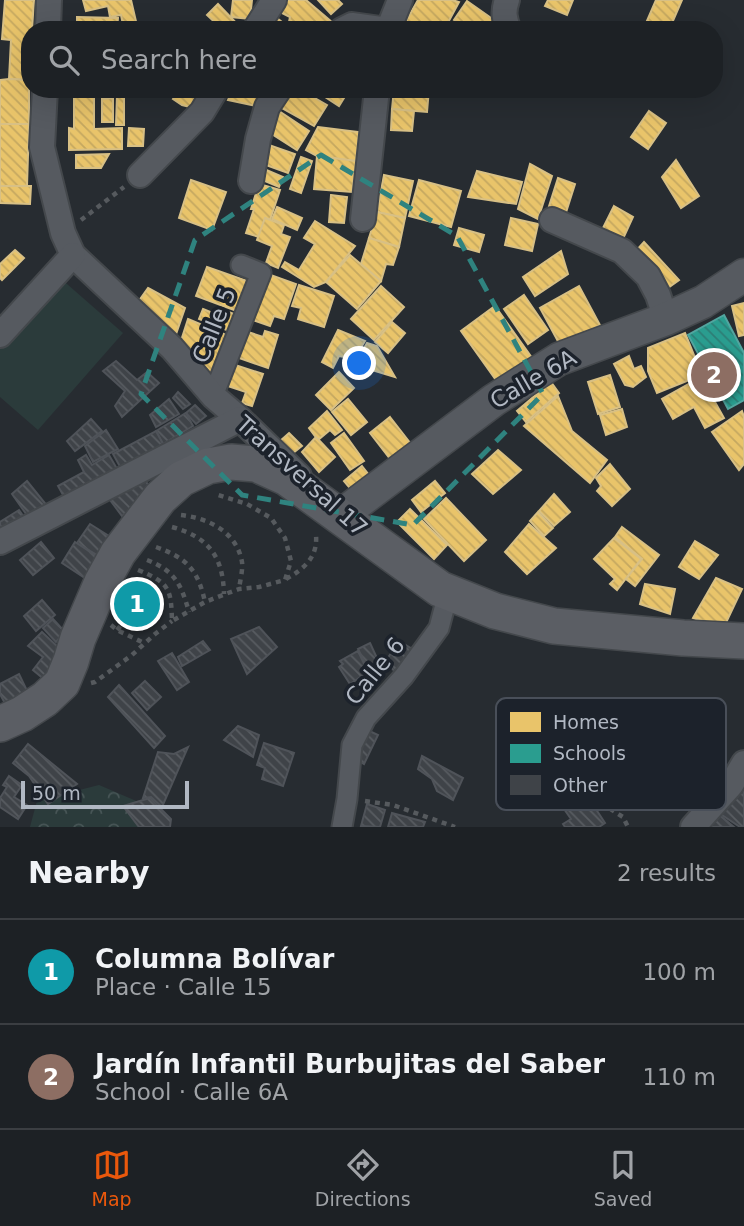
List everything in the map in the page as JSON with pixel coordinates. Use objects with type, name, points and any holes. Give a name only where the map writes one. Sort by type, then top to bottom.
[{"type":"main road","points":[[0,724],[45,699],[62,683],[88,611],[118,553],[160,498],[181,479],[208,466],[231,462],[256,464],[287,478],[340,516]]},
{"type":"main road","name":"Transversal 17","points":[[340,516],[440,589],[495,611],[554,626],[744,641]]},
{"type":"street","points":[[48,21],[49,0]]},
{"type":"street","points":[[261,21],[274,0]]},
{"type":"street","points":[[392,21],[400,0]]},
{"type":"street","points":[[0,335],[68,244],[42,147],[45,98]]},
{"type":"street","points":[[140,175],[202,112],[211,98]]},
{"type":"street","points":[[251,181],[258,139],[267,107],[273,98]]},
{"type":"street","points":[[363,219],[376,98]]},
{"type":"street","points":[[552,220],[622,251],[648,276],[666,319]]},
{"type":"street","name":"Transversal 17","points":[[68,244],[172,348],[213,396],[340,516]]},
{"type":"street","name":"Calle 5","points":[[213,396],[261,273],[241,265]]},
{"type":"street","name":"Calle 6A","points":[[340,516],[494,400],[559,359],[666,319],[703,302],[744,275]]},
{"type":"street","points":[[0,542],[240,419]]},
{"type":"street","name":"Calle 6","points":[[342,827],[352,746],[366,718],[404,676],[439,628],[445,605],[440,589]]},
{"type":"street","points":[[726,791],[744,764]]},
{"type":"street","points":[[693,827],[708,810]]},
{"type":"path","points":[[68,244],[140,175]]},
{"type":"path","points":[[212,493],[247,504],[271,518],[285,538],[291,561],[285,580]]},
{"type":"path","points":[[178,514],[199,518],[225,530],[236,544],[242,563],[239,589]]},
{"type":"path","points":[[170,527],[185,530],[209,547],[216,556],[223,577],[224,594]]},
{"type":"path","points":[[154,547],[184,560],[202,586],[205,602]]},
{"type":"path","points":[[62,683],[78,685],[95,682],[132,656],[173,621],[205,602],[239,589],[285,580],[303,569],[314,554]]},
{"type":"path","points":[[137,557],[165,568],[177,580],[189,612]]},
{"type":"path","points":[[129,567],[167,586],[173,621]]},
{"type":"path","points":[[117,630],[123,623]]},
{"type":"path","points":[[347,799],[393,805],[455,827]]},
{"type":"path","points":[[612,810],[623,817],[628,827]]},
{"type":"highlighted area","points":[[321,155],[457,236],[543,394],[413,525],[242,495],[141,394],[195,240]]},
{"type":"green space","points":[[59,277],[123,333],[38,430],[0,397],[0,344]]},
{"type":"green space","points":[[99,785],[157,810],[146,827],[30,827],[37,801]]},
{"type":"building: Homes","points":[[5,0],[34,0],[33,21],[21,21],[21,80],[9,79],[11,40],[2,39]]},
{"type":"building: Homes","points":[[83,0],[131,0],[136,21],[122,21],[121,15],[110,17],[108,6],[86,11]]},
{"type":"building: Homes","points":[[233,0],[252,0],[250,19],[231,17]]},
{"type":"building: Homes","points":[[285,0],[306,0],[331,21],[289,21],[290,17],[280,12]]},
{"type":"building: Homes","points":[[318,0],[338,0],[342,4],[331,14]]},
{"type":"building: Homes","points":[[418,0],[459,2],[449,21],[406,21]]},
{"type":"building: Homes","points":[[548,0],[573,0],[567,15],[545,6]]},
{"type":"building: Homes","points":[[656,0],[682,0],[673,21],[647,21]]},
{"type":"building: Homes","points":[[467,1],[494,20],[456,21]]},
{"type":"building: Homes","points":[[218,4],[234,21],[213,21],[207,15]]},
{"type":"building: Homes","points":[[77,17],[118,18],[118,21],[77,21]]},
{"type":"building: Homes","points":[[0,80],[21,80],[21,98],[29,98],[29,124],[0,124]]},
{"type":"building: Homes","points":[[74,98],[94,98],[94,129],[122,128],[122,149],[69,150],[69,128],[74,129]]},
{"type":"building: Homes","points":[[113,98],[113,122],[102,122],[102,99]]},
{"type":"building: Homes","points":[[117,98],[124,98],[124,125],[116,125]]},
{"type":"building: Homes","points":[[208,98],[206,111],[182,105],[173,99]]},
{"type":"building: Homes","points":[[229,98],[266,98],[261,107],[228,100]]},
{"type":"building: Homes","points":[[288,98],[315,98],[327,105],[314,126],[282,108]]},
{"type":"building: Homes","points":[[327,98],[344,98],[339,106]]},
{"type":"building: Homes","points":[[393,98],[428,98],[427,112],[392,109]]},
{"type":"building: Homes","points":[[392,109],[414,111],[412,131],[391,130]]},
{"type":"building: Homes","points":[[279,111],[309,131],[297,150],[267,131]]},
{"type":"building: Homes","points":[[649,111],[666,123],[648,149],[631,137]]},
{"type":"building: Homes","points":[[0,124],[29,124],[27,186],[0,186]]},
{"type":"building: Homes","points":[[318,127],[359,132],[356,161],[317,156],[306,150]]},
{"type":"building: Homes","points":[[129,128],[144,129],[143,146],[128,146]]},
{"type":"building: Homes","points":[[266,144],[295,154],[288,173],[260,163]]},
{"type":"building: Homes","points":[[109,154],[101,168],[76,168],[76,155]]},
{"type":"building: Homes","points":[[317,156],[356,161],[352,192],[314,189]]},
{"type":"building: Homes","points":[[301,157],[312,161],[301,193],[290,189]]},
{"type":"building: Homes","points":[[676,160],[699,196],[681,208],[662,177]]},
{"type":"building: Homes","points":[[530,164],[552,176],[538,219],[518,209]]},
{"type":"building: Homes","points":[[264,169],[283,177],[279,187],[260,179]]},
{"type":"building: Homes","points":[[477,171],[522,182],[516,204],[468,197]]},
{"type":"building: Homes","points":[[384,175],[413,181],[405,218],[377,212]]},
{"type":"building: Homes","points":[[558,178],[575,184],[562,225],[545,219]]},
{"type":"building: Homes","points":[[191,180],[226,192],[212,230],[179,218]]},
{"type":"building: Homes","points":[[419,180],[461,191],[451,227],[409,216]]},
{"type":"building: Homes","points":[[259,184],[280,190],[270,220],[265,218],[259,237],[246,233]]},
{"type":"building: Homes","points":[[0,186],[31,186],[30,204],[0,203]]},
{"type":"building: Homes","points":[[331,195],[347,197],[344,223],[329,222]]},
{"type":"building: Homes","points":[[614,206],[633,217],[622,241],[601,232]]},
{"type":"building: Homes","points":[[277,207],[302,218],[297,230],[272,219]]},
{"type":"building: Homes","points":[[377,212],[405,218],[399,247],[369,238]]},
{"type":"building: Homes","points":[[265,218],[284,225],[281,234],[290,237],[278,268],[266,263],[272,246],[257,240]]},
{"type":"building: Homes","points":[[511,218],[538,224],[532,251],[505,245]]},
{"type":"building: Homes","points":[[315,221],[355,246],[326,282],[314,287],[282,267],[285,262],[299,270],[315,244],[304,238]]},
{"type":"building: Homes","points":[[459,228],[484,235],[479,252],[454,245]]},
{"type":"building: Homes","points":[[369,238],[399,247],[393,265],[386,264],[381,281],[361,264]]},
{"type":"building: Homes","points":[[644,242],[679,280],[654,298],[625,263]]},
{"type":"building: Homes","points":[[15,250],[24,258],[2,280],[0,264]]},
{"type":"building: Homes","points":[[561,251],[568,274],[535,296],[523,277]]},
{"type":"building: Homes","points":[[350,255],[381,281],[357,309],[326,282]]},
{"type":"building: Homes","points":[[207,267],[253,283],[242,313],[196,296]]},
{"type":"building: Homes","points":[[265,273],[296,284],[284,319],[274,316],[270,326],[250,319]]},
{"type":"building: Homes","points":[[299,285],[334,296],[324,327],[298,319],[301,308],[292,306]]},
{"type":"building: Homes","points":[[381,286],[404,307],[374,340],[351,319]]},
{"type":"building: Homes","points":[[579,286],[600,325],[561,347],[540,308]]},
{"type":"building: Homes","points":[[148,288],[185,308],[173,343],[136,305]]},
{"type":"building: Homes","points":[[524,295],[548,330],[528,344],[504,309]]},
{"type":"building: Homes","points":[[744,303],[744,335],[739,336],[732,306]]},
{"type":"building: Homes","points":[[495,306],[535,362],[501,387],[461,331]]},
{"type":"building: Homes","points":[[203,309],[220,316],[223,310],[240,316],[234,333],[199,319]]},
{"type":"building: Homes","points":[[188,319],[231,337],[211,379],[179,347]]},
{"type":"building: Homes","points":[[392,322],[405,333],[388,353],[375,342]]},
{"type":"building: Homes","points":[[338,330],[365,341],[354,359],[339,356],[333,368],[322,362]]},
{"type":"building: Homes","points":[[245,331],[263,337],[265,331],[278,335],[268,368],[236,357]]},
{"type":"building: Homes","points":[[685,333],[702,375],[657,393],[648,371],[648,348]]},
{"type":"building: Homes","points":[[367,343],[377,346],[395,377],[355,365]]},
{"type":"building: Homes","points":[[629,356],[634,369],[641,366],[646,377],[633,387],[625,385],[614,364]]},
{"type":"building: Homes","points":[[232,364],[263,374],[252,406],[242,403],[246,392],[225,385]]},
{"type":"building: Homes","points":[[339,372],[354,388],[331,410],[316,395]]},
{"type":"building: Homes","points":[[610,375],[620,407],[598,414],[588,382]]},
{"type":"building: Homes","points":[[701,377],[724,418],[705,428],[694,407],[673,419],[662,399]]},
{"type":"building: Homes","points":[[551,382],[559,393],[526,422],[517,411]]},
{"type":"building: Homes","points":[[558,396],[572,431],[607,460],[590,483],[524,426]]},
{"type":"building: Homes","points":[[348,399],[367,422],[351,435],[332,412]]},
{"type":"building: Homes","points":[[622,409],[627,427],[606,435],[600,415]]},
{"type":"building: Homes","points":[[327,411],[342,430],[335,435],[330,430],[318,440],[309,428]]},
{"type":"building: Homes","points":[[742,411],[744,464],[739,470],[712,432]]},
{"type":"building: Homes","points":[[390,417],[411,444],[391,460],[370,433]]},
{"type":"building: Homes","points":[[289,433],[302,446],[292,454],[280,441]]},
{"type":"building: Homes","points":[[344,433],[364,461],[350,470],[331,443]]},
{"type":"building: Homes","points":[[316,437],[335,457],[319,472],[302,452]]},
{"type":"building: Homes","points":[[498,450],[521,470],[493,494],[472,474]]},
{"type":"building: Homes","points":[[610,464],[630,489],[612,506],[597,491],[601,486],[596,478]]},
{"type":"building: Homes","points":[[362,466],[373,480],[355,494],[344,481]]},
{"type":"building: Homes","points":[[435,481],[445,493],[421,512],[412,500]]},
{"type":"building: Homes","points":[[554,494],[570,512],[554,526],[539,511]]},
{"type":"building: Homes","points":[[446,498],[486,540],[464,561],[424,519]]},
{"type":"building: Homes","points":[[410,509],[447,545],[434,559],[397,522]]},
{"type":"building: Homes","points":[[538,512],[553,528],[544,536],[530,521]]},
{"type":"building: Homes","points":[[529,524],[556,548],[527,574],[505,552]]},
{"type":"building: Homes","points":[[622,527],[659,555],[635,586],[626,579],[642,559],[615,537]]},
{"type":"building: Homes","points":[[614,538],[641,559],[617,590],[610,584],[615,579],[594,559]]},
{"type":"building: Homes","points":[[695,541],[718,555],[699,579],[679,567]]},
{"type":"building: Homes","points":[[716,578],[742,589],[723,629],[693,618]]},
{"type":"building: Homes","points":[[645,584],[675,589],[670,614],[640,604]]},
{"type":"building: Schools","points":[[724,315],[744,353],[744,400],[728,409],[688,335]]},
{"type":"building: Other","points":[[116,361],[137,380],[147,372],[159,383],[122,417],[115,406],[125,391],[103,371]]},
{"type":"building: Other","points":[[178,392],[190,404],[183,409],[173,398]]},
{"type":"building: Other","points":[[169,399],[179,414],[156,427],[150,415]]},
{"type":"building: Other","points":[[195,405],[206,416],[196,424],[186,413]]},
{"type":"building: Other","points":[[186,413],[193,426],[163,444],[156,431]]},
{"type":"building: Other","points":[[91,419],[102,431],[75,451],[67,441]]},
{"type":"building: Other","points":[[106,430],[118,449],[93,462],[85,446]]},
{"type":"building: Other","points":[[156,431],[163,444],[123,472],[113,454]]},
{"type":"building: Other","points":[[86,455],[92,465],[109,455],[120,474],[68,504],[58,486],[84,472],[78,460]]},
{"type":"building: Other","points":[[142,476],[154,493],[122,516],[110,500]]},
{"type":"building: Other","points":[[27,481],[48,507],[29,518],[12,494]]},
{"type":"building: Other","points":[[19,510],[28,523],[0,530],[0,522]]},
{"type":"building: Other","points":[[90,524],[109,536],[97,555],[77,543]]},
{"type":"building: Other","points":[[41,542],[54,558],[33,575],[20,560]]},
{"type":"building: Other","points":[[75,542],[101,559],[88,580],[62,563]]},
{"type":"building: Other","points":[[42,600],[55,615],[36,631],[24,616]]},
{"type":"building: Other","points":[[53,619],[65,632],[56,642],[43,628]]},
{"type":"building: Other","points":[[259,627],[277,647],[247,674],[231,639]]},
{"type":"building: Other","points":[[42,632],[61,650],[46,681],[33,670],[43,657],[28,646]]},
{"type":"building: Other","points":[[394,638],[414,650],[395,672],[386,661],[393,650],[388,646]]},
{"type":"building: Other","points":[[203,641],[210,650],[182,666],[178,657]]},
{"type":"building: Other","points":[[370,643],[382,669],[371,675],[358,649]]},
{"type":"building: Other","points":[[358,651],[368,672],[350,684],[339,667],[343,664],[340,661]]},
{"type":"building: Other","points":[[172,653],[189,682],[177,690],[158,661]]},
{"type":"building: Other","points":[[19,674],[31,699],[9,711],[0,694],[0,684]]},
{"type":"building: Other","points":[[145,681],[161,697],[147,710],[132,693]]},
{"type":"building: Other","points":[[119,685],[165,736],[154,748],[108,697]]},
{"type":"building: Other","points":[[238,726],[259,735],[253,757],[224,740]]},
{"type":"building: Other","points":[[365,729],[378,735],[364,764],[351,756]]},
{"type":"building: Other","points":[[264,743],[294,753],[283,786],[262,779],[265,768],[257,765]]},
{"type":"building: Other","points":[[28,744],[77,784],[48,804],[29,776],[13,763]]},
{"type":"building: Other","points":[[188,747],[162,807],[151,797],[143,798],[158,752],[174,754]]},
{"type":"building: Other","points":[[422,756],[463,778],[453,800],[437,791],[432,779],[418,769]]},
{"type":"building: Other","points":[[9,776],[22,785],[14,797],[27,805],[18,819],[0,807],[0,798],[7,787],[3,785]]},
{"type":"building: Other","points":[[744,784],[744,827],[719,813],[726,810],[726,805]]},
{"type":"building: Other","points":[[150,798],[171,819],[170,827],[139,827],[123,806]]},
{"type":"building: Other","points":[[367,804],[385,810],[380,827],[361,826]]},
{"type":"building: Other","points":[[565,810],[596,810],[605,823],[599,827],[565,827],[563,824],[571,819]]},
{"type":"building: Other","points":[[392,813],[425,822],[423,827],[388,827]]},
{"type":"building: Other","points":[[717,813],[734,827],[705,827]]},
{"type":"place","name":"Jardín Infantil Burbujitas del Saber","points":[[714,375]]},
{"type":"place","name":"Columna Bolívar","points":[[137,604]]}]
